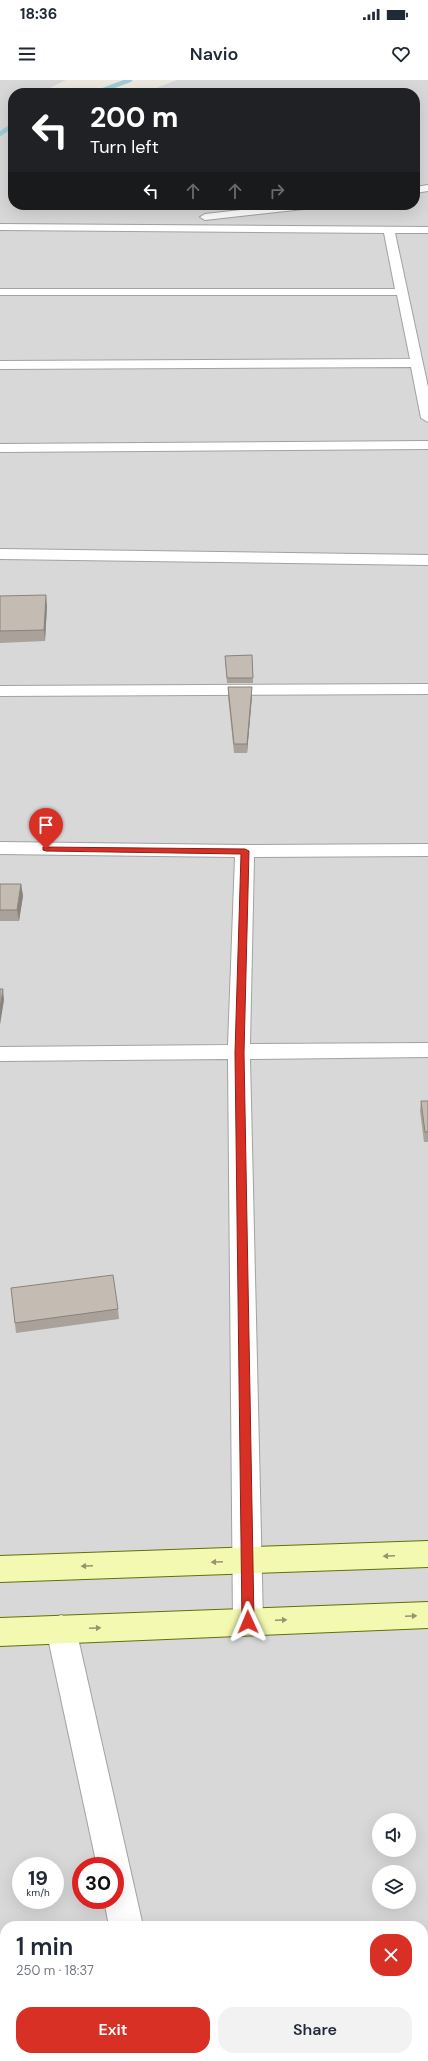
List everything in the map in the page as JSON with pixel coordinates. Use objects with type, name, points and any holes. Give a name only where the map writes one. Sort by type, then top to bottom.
[{"type":"main road","points":[[0,1569],[428,1554]]},
{"type":"main road","points":[[0,1632],[428,1615]]},
{"type":"street","points":[[30,238],[269,210]]},
{"type":"street","points":[[0,227],[428,230]]},
{"type":"street","points":[[389,230],[428,418]]},
{"type":"street","points":[[0,292],[402,292]]},
{"type":"street","points":[[0,365],[416,363]]},
{"type":"street","points":[[0,448],[428,445]]},
{"type":"street","points":[[0,554],[428,560]]},
{"type":"street","points":[[0,690],[428,689]]},
{"type":"street","points":[[0,848],[245,851],[428,850]]},
{"type":"street","points":[[245,851],[239,1053],[248,1622]]},
{"type":"street","points":[[0,1054],[239,1053],[428,1050]]},
{"type":"street","points":[[61,1629],[111,1857]]},
{"type":"street","points":[[122,1909],[125,1921]]},
{"type":"shaded area","points":[[0,80],[66,80],[50,88],[8,88],[8,210],[420,210],[420,88],[156,88],[177,80],[428,80],[428,1921],[0,1921]]},
{"type":"building","points":[[46,595],[44,630],[0,631],[0,596]]},
{"type":"building","points":[[252,655],[253,678],[227,678],[225,656]]},
{"type":"building","points":[[228,687],[252,687],[247,744],[234,744]]},
{"type":"building","points":[[0,884],[21,884],[17,910],[0,910]]},
{"type":"building","points":[[0,989],[3,989],[0,1008]]},
{"type":"building","points":[[421,1101],[428,1101],[428,1132],[425,1132]]},
{"type":"building","points":[[113,1275],[118,1309],[15,1323],[11,1288]]},
{"type":"waterway","points":[[108,88],[130,80]]},
{"type":"waterway","points":[[0,134],[8,128]]},
{"type":"route","points":[[46,849],[245,851],[239,1053],[248,1622]]}]
